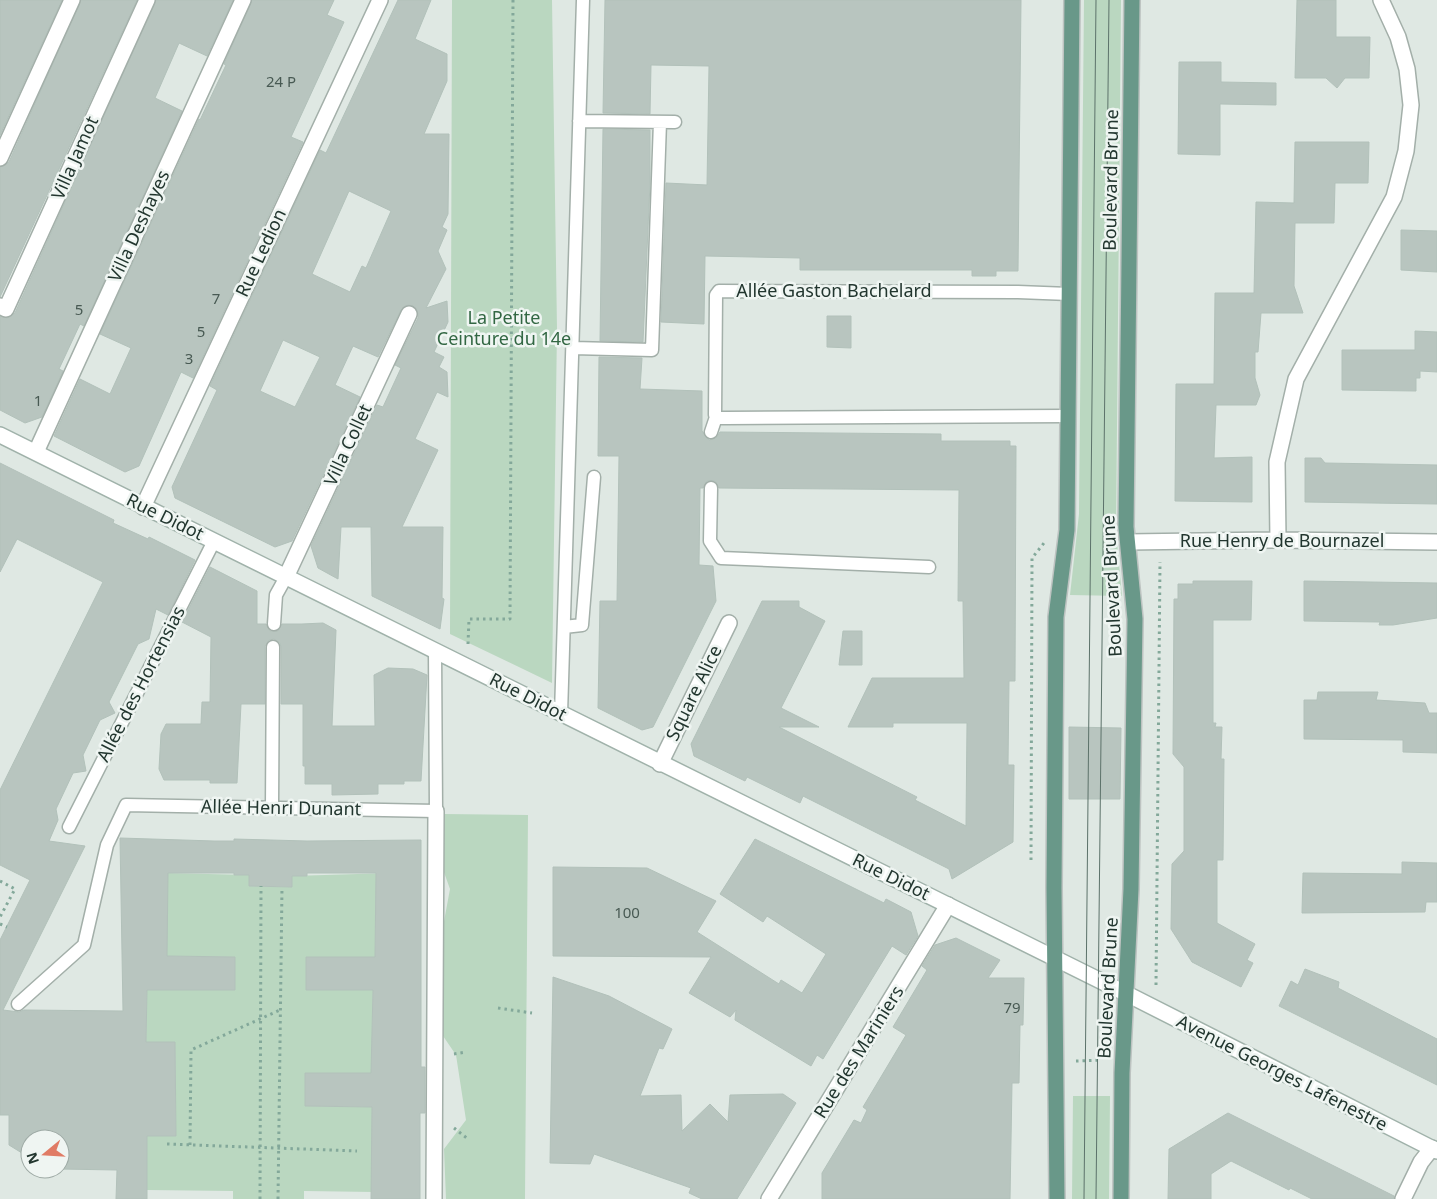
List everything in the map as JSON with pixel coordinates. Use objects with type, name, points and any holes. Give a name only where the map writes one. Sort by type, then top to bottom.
[{"type":"main road","points":[[1057,1199],[1056,617],[1066,530],[1072,0]]},
{"type":"main road","name":"Boulevard Brune","points":[[1121,1199],[1122,1073],[1131,889],[1135,619],[1126,527],[1132,0]]},
{"type":"street","points":[[0,158],[72,0]]},
{"type":"street","name":"Villa Jamot","points":[[0,306],[6,309],[147,0]]},
{"type":"street","name":"Villa Deshayes","points":[[36,452],[243,0]]},
{"type":"street","name":"Rue Ledion","points":[[143,507],[380,0]]},
{"type":"street","points":[[1278,540],[1277,462],[1296,378],[1394,196],[1406,151],[1411,105],[1407,69],[1398,37],[1381,0]]},
{"type":"street","name":"Villa Collet","points":[[286,577],[409,314]]},
{"type":"street","name":"Rue Didot","points":[[0,435],[1127,994]]},
{"type":"street","name":"Rue Henry de Bournazel","points":[[1128,542],[1278,540],[1437,542]]},
{"type":"street","name":"Square Alice","points":[[660,764],[729,623]]},
{"type":"street","points":[[434,1199],[436,811]]},
{"type":"street","name":"Rue des Mariniers","points":[[769,1199],[948,905]]},
{"type":"street","name":"Avenue Georges Lafenestre","points":[[1127,994],[1434,1150]]},
{"type":"street","points":[[1404,1199],[1421,1162],[1434,1150]]},
{"type":"lane","points":[[561,714],[583,0]]},
{"type":"lane","points":[[579,121],[675,122]]},
{"type":"lane","points":[[573,348],[652,350],[660,122]]},
{"type":"lane","name":"Allée Gaston Bachelard","points":[[716,417],[716,295],[719,291],[1018,292],[1069,294]]},
{"type":"lane","points":[[711,432],[716,417],[1068,416]]},
{"type":"lane","points":[[564,627],[582,625],[594,476]]},
{"type":"lane","points":[[711,488],[710,541],[721,558],[929,567]]},
{"type":"lane","name":"Allée des Hortensias","points":[[69,827],[214,541]]},
{"type":"lane","points":[[274,624],[276,595],[286,577]]},
{"type":"lane","points":[[272,807],[273,647]]},
{"type":"lane","points":[[435,650],[436,811]]},
{"type":"lane","name":"Allée Henri Dunant","points":[[18,1004],[84,945],[107,845],[126,805],[436,811]]},
{"type":"path","points":[[469,642],[469,619],[510,619],[513,0]]},
{"type":"path","points":[[1156,986],[1160,554]]},
{"type":"path","points":[[0,882],[14,888],[0,917]]},
{"type":"path","points":[[260,886],[260,1199]]},
{"type":"path","points":[[278,1199],[282,887]]},
{"type":"path","points":[[0,924],[6,927]]},
{"type":"path","points":[[498,1008],[532,1013]]},
{"type":"path","points":[[190,1145],[191,1050],[280,1010]]},
{"type":"path","points":[[1071,1061],[1104,1060]]},
{"type":"path","points":[[167,1144],[357,1151]]},
{"type":"green space","name":"La Petite Ceinture du 14e","points":[[452,0],[552,0],[557,329],[552,683],[450,634]]},
{"type":"green space","points":[[1084,0],[1121,0],[1116,532],[1122,596],[1070,595],[1079,514]]},
{"type":"green space","points":[[443,814],[528,815],[525,1199],[446,1199],[444,1149],[466,1120],[456,1055],[441,1033],[442,932],[450,889],[441,864]]},
{"type":"green space","points":[[167,873],[249,875],[249,886],[292,887],[292,876],[390,873],[376,892],[375,957],[306,958],[306,990],[373,990],[372,1057],[376,1074],[306,1073],[305,1106],[375,1107],[374,1192],[304,1191],[304,1199],[233,1199],[233,1191],[147,1190],[147,1136],[176,1135],[175,1042],[146,1042],[147,990],[235,990],[235,957],[166,956]]},
{"type":"green space","points":[[1073,1096],[1110,1096],[1109,1199],[1072,1199]]},
{"type":"building","points":[[0,0],[62,0],[0,135]]},
{"type":"building","points":[[81,0],[137,0],[0,297],[0,167],[9,162]]},
{"type":"building","points":[[156,0],[233,0],[207,56],[179,43],[155,98],[182,111],[84,326],[80,324],[59,369],[63,371],[42,417],[25,423],[0,410],[0,316],[7,318],[15,313]]},
{"type":"building","points":[[252,0],[334,0],[327,15],[344,22],[291,137],[303,142],[193,378],[181,372],[139,466],[125,472],[54,436],[80,379],[110,394],[131,348],[100,334],[199,119],[226,65],[224,64]]},
{"type":"building","points":[[398,0],[431,0],[415,39],[447,54],[447,81],[424,134],[449,134],[448,214],[442,227],[447,230],[438,251],[446,269],[426,308],[447,301],[448,322],[434,352],[444,357],[439,367],[447,372],[448,397],[437,392],[415,439],[438,450],[402,527],[443,527],[442,598],[444,599],[440,629],[372,596],[371,527],[341,527],[338,579],[318,568],[311,546],[377,405],[383,407],[401,368],[395,365],[418,318],[418,313],[413,306],[408,305],[401,310],[378,357],[353,346],[335,385],[360,397],[292,541],[275,547],[175,498],[172,487],[217,390],[210,386],[320,150],[326,153]],"holes":[[[349,191],[391,211],[366,268],[362,266],[350,292],[312,274]],[[283,340],[320,357],[295,407],[260,391]]]},
{"type":"building","points":[[605,0],[1021,0],[1018,271],[996,271],[996,276],[972,276],[972,270],[800,270],[800,258],[705,256],[704,324],[661,322],[666,183],[707,185],[709,66],[651,65],[650,114],[603,113]]},
{"type":"building","points":[[1297,0],[1336,0],[1336,37],[1370,37],[1369,78],[1345,78],[1337,88],[1326,78],[1295,78]]},
{"type":"building","points":[[1179,62],[1221,62],[1221,82],[1276,83],[1276,105],[1220,104],[1220,155],[1178,154]]},
{"type":"building","points":[[603,129],[650,130],[650,183],[643,342],[600,341]]},
{"type":"building","points":[[1295,142],[1369,142],[1368,183],[1335,183],[1334,223],[1295,223],[1294,286],[1303,313],[1261,313],[1258,352],[1255,352],[1255,378],[1260,395],[1256,405],[1216,405],[1214,458],[1252,457],[1252,502],[1175,501],[1176,384],[1214,384],[1215,293],[1254,293],[1256,202],[1294,203]]},
{"type":"building","points":[[1401,230],[1437,231],[1437,272],[1401,270]]},
{"type":"building","points":[[827,316],[851,316],[851,348],[827,347]]},
{"type":"building","points":[[1415,331],[1437,332],[1437,372],[1420,371],[1420,378],[1416,378],[1416,391],[1342,390],[1342,350],[1415,350]]},
{"type":"building","points":[[599,357],[642,358],[640,389],[702,391],[702,431],[709,440],[716,438],[720,432],[941,434],[941,441],[1010,441],[1010,446],[1016,446],[1015,681],[1009,681],[1008,765],[1014,765],[1013,842],[952,879],[949,869],[803,796],[800,803],[747,777],[745,781],[694,756],[691,744],[762,601],[799,601],[799,607],[825,621],[781,708],[819,727],[779,727],[917,797],[915,800],[966,826],[967,723],[893,723],[893,727],[848,727],[872,678],[964,678],[963,601],[958,601],[959,490],[719,488],[715,481],[707,481],[703,488],[700,488],[699,565],[713,566],[716,601],[653,727],[642,730],[598,708],[600,601],[617,601],[619,456],[598,456]]},
{"type":"building","points":[[1305,458],[1321,458],[1325,463],[1437,465],[1437,504],[1305,502]]},
{"type":"building","points":[[0,463],[114,520],[113,523],[148,539],[149,537],[195,560],[168,615],[156,609],[149,639],[138,644],[109,702],[115,713],[100,720],[83,755],[86,771],[73,773],[56,809],[58,820],[49,841],[85,846],[3,1010],[19,1012],[24,1010],[123,1011],[120,838],[214,841],[234,841],[234,839],[307,841],[421,840],[421,1067],[425,1067],[425,1113],[420,1113],[420,1199],[371,1199],[372,1107],[305,1106],[305,1073],[371,1073],[373,990],[306,990],[306,957],[375,957],[376,873],[307,873],[307,876],[292,876],[292,887],[249,886],[249,875],[234,875],[234,873],[168,873],[167,956],[235,957],[235,990],[147,990],[146,1042],[175,1042],[176,1136],[147,1136],[147,1199],[116,1199],[117,1170],[70,1169],[70,1129],[20,1129],[20,1152],[9,1145],[9,1115],[0,1115],[0,940],[30,880],[0,865],[0,790],[103,582],[17,539],[0,572]]},
{"type":"building","points":[[210,567],[257,591],[257,624],[266,624],[270,631],[278,631],[282,624],[323,623],[336,630],[332,726],[375,726],[374,675],[388,668],[413,669],[427,675],[421,781],[404,781],[404,784],[378,784],[378,794],[332,795],[332,784],[305,784],[305,766],[303,766],[303,704],[281,704],[281,647],[280,643],[274,639],[269,640],[265,646],[265,704],[241,704],[237,783],[210,783],[210,780],[164,780],[159,769],[161,734],[166,724],[201,724],[202,702],[210,702],[211,637],[182,622]]},
{"type":"building","points":[[1193,581],[1252,581],[1251,620],[1213,620],[1213,723],[1216,723],[1215,727],[1222,727],[1221,759],[1224,759],[1223,860],[1217,860],[1217,923],[1255,944],[1247,960],[1253,963],[1241,987],[1192,962],[1171,929],[1172,864],[1184,851],[1184,767],[1173,754],[1174,599],[1178,599],[1178,584],[1193,584]]},
{"type":"building","points":[[1304,581],[1437,583],[1437,618],[1393,625],[1379,625],[1380,622],[1304,621]]},
{"type":"building","points":[[843,631],[862,631],[862,665],[839,665]]},
{"type":"building","points":[[1318,692],[1378,692],[1376,700],[1425,703],[1429,713],[1437,713],[1437,753],[1403,752],[1403,740],[1304,739],[1304,700],[1317,700]]},
{"type":"building","points":[[1069,727],[1121,728],[1120,799],[1069,799]]},
{"type":"building","points":[[755,839],[884,903],[886,899],[911,912],[918,936],[906,955],[892,946],[823,1059],[817,1055],[811,1066],[735,1020],[736,1010],[730,1017],[689,993],[711,957],[553,956],[553,867],[647,868],[716,901],[697,932],[779,984],[781,980],[802,993],[826,954],[767,916],[763,922],[720,894]]},
{"type":"building","points":[[1402,862],[1437,863],[1437,902],[1426,902],[1425,912],[1302,913],[1303,873],[1402,874]]},
{"type":"building","points":[[956,938],[1000,960],[988,978],[1024,978],[1023,1025],[1020,1025],[1019,1083],[1012,1083],[1010,1199],[822,1199],[822,1173],[854,1120],[861,1123],[867,1110],[863,1107],[906,1035],[893,1027],[927,970],[922,966],[935,945]]},
{"type":"building","points":[[1305,969],[1339,982],[1338,988],[1437,1039],[1437,1085],[1279,1006],[1291,981],[1298,985]]},
{"type":"building","points":[[553,977],[609,996],[672,1029],[663,1049],[659,1048],[640,1096],[681,1095],[682,1131],[710,1104],[728,1122],[730,1095],[783,1094],[796,1103],[737,1199],[702,1199],[689,1193],[691,1188],[594,1154],[590,1164],[550,1163]]},
{"type":"building","points":[[1228,1113],[1394,1196],[1394,1199],[1312,1199],[1290,1188],[1289,1190],[1231,1161],[1211,1174],[1211,1199],[1168,1199],[1169,1149]]},
{"type":"tram line","points":[[1084,1199],[1096,0]]},
{"type":"tram line","points":[[1096,1199],[1109,0]]}]
